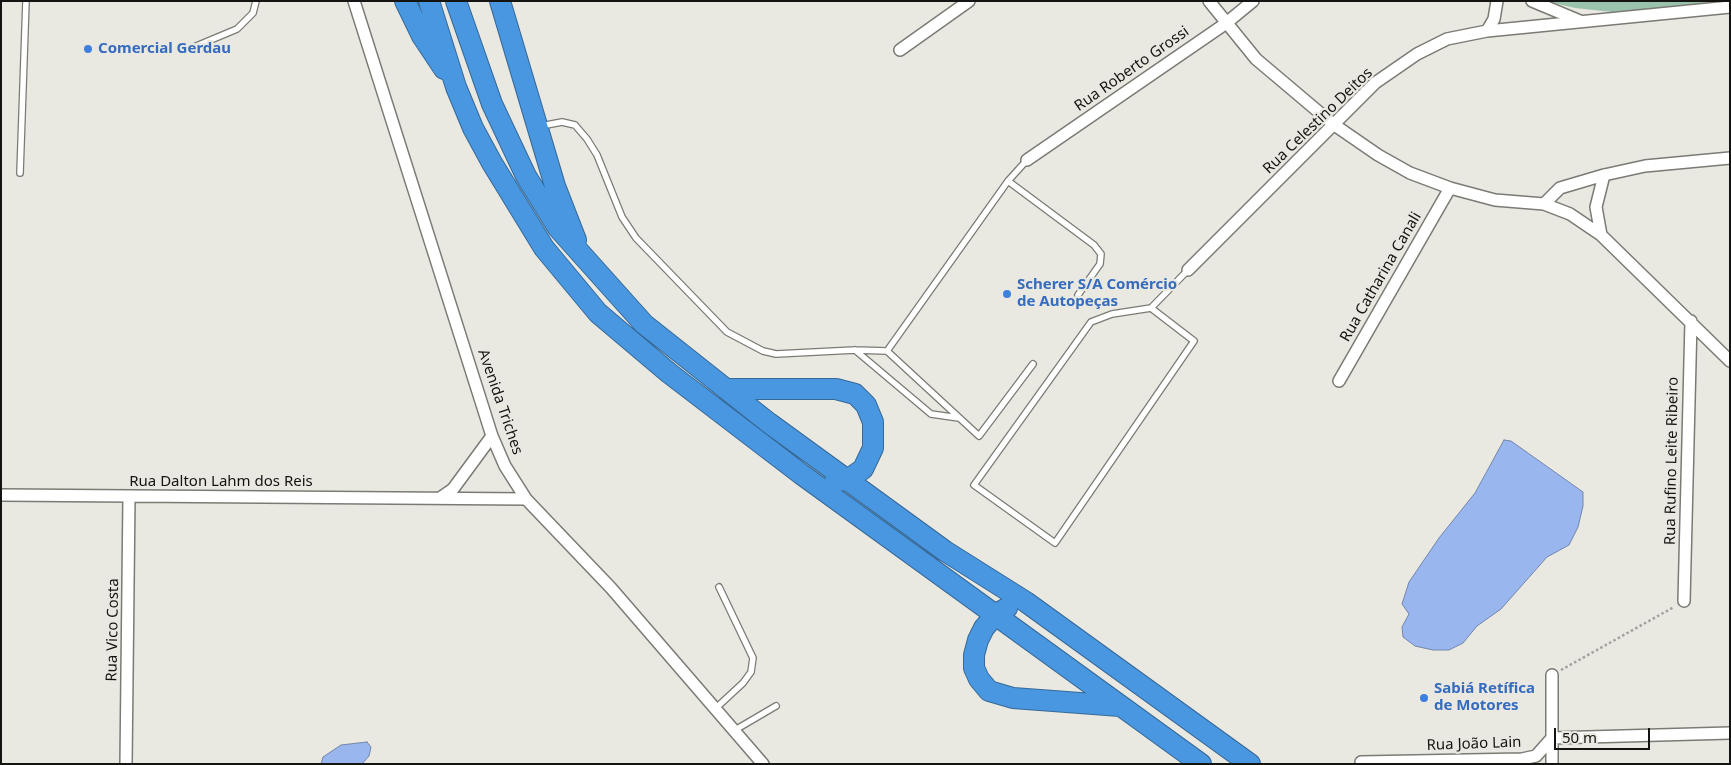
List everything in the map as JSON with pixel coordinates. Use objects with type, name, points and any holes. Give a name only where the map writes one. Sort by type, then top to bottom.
[{"type":"highway","points":[[405,1],[422,36],[456,87]]},
{"type":"highway","points":[[430,1],[456,87],[472,128],[544,248],[591,306],[633,345],[801,474],[1201,764]]},
{"type":"highway","points":[[456,1],[492,104],[526,176],[558,228],[644,324],[769,423],[847,480],[945,551],[1026,602],[1250,764]]},
{"type":"highway","points":[[500,1],[539,126],[555,186],[583,255]]},
{"type":"highway","points":[[727,389],[836,389],[855,394],[866,405],[873,422],[873,448],[863,469],[847,480],[829,480],[801,474]]},
{"type":"highway","points":[[1026,602],[996,614],[978,640],[974,655],[974,668],[979,679],[989,691],[1013,698],[1120,706]]},
{"type":"street","name":"Avenida Triches","points":[[354,1],[492,436],[505,466],[526,499],[611,588],[763,764]]},
{"type":"street","points":[[900,50],[969,1]]},
{"type":"street","points":[[1209,1],[1225,24],[1256,59],[1333,124],[1378,155],[1410,173],[1450,188],[1495,200],[1544,204],[1570,214],[1601,235],[1730,361]]},
{"type":"street","name":"Rua Roberto Grossi","points":[[1028,160],[1225,24],[1253,1]]},
{"type":"street","points":[[1487,31],[1494,19],[1497,1]]},
{"type":"street","points":[[1532,1],[1582,21]]},
{"type":"street","name":"Rua Celestino Deitos","points":[[1188,270],[1375,83],[1417,54],[1447,39],[1487,31],[1730,7]]},
{"type":"street","points":[[1544,204],[1560,188],[1604,175],[1645,166],[1730,158]]},
{"type":"street","points":[[1601,235],[1596,207],[1604,175]]},
{"type":"street","name":"Rua Catharina Canali","points":[[1339,381],[1450,188]]},
{"type":"street","name":"Rua Rufino Leite Ribeiro","points":[[1684,602],[1691,321]]},
{"type":"street","points":[[440,498],[453,489],[492,436]]},
{"type":"street","name":"Rua Dalton Lahm dos Reis","points":[[1,495],[526,499]]},
{"type":"street","name":"Rua Vico Costa","points":[[126,764],[129,496]]},
{"type":"street","points":[[1552,675],[1552,764]]},
{"type":"street","points":[[1552,738],[1730,733]]},
{"type":"street","name":"Rua João Lain","points":[[1361,762],[1522,758],[1536,756],[1552,738]]},
{"type":"lane","points":[[20,173],[26,1]]},
{"type":"lane","points":[[194,47],[237,29],[252,13],[256,1]]},
{"type":"lane","points":[[539,126],[562,122],[575,125],[588,139],[604,171],[622,217],[636,238],[727,332],[763,351],[776,354],[855,350],[887,351],[979,436],[1033,364]]},
{"type":"lane","points":[[887,351],[1008,180],[1028,160]]},
{"type":"lane","points":[[1008,180],[1094,245],[1101,254],[1100,264],[1078,295]]},
{"type":"lane","points":[[1151,308],[1194,341],[1055,543],[974,485],[1091,322],[1112,314],[1151,308],[1188,270]]},
{"type":"lane","points":[[855,350],[931,414],[959,418]]},
{"type":"lane","points":[[716,708],[743,683],[750,672],[753,658],[719,587]]},
{"type":"lane","points":[[735,730],[776,706]]},
{"type":"path","points":[[1586,1],[1633,1]]},
{"type":"path","points":[[1552,675],[1684,602]]},
{"type":"green space","points":[[1545,1],[1721,1],[1640,11],[1612,12],[1575,8]]},
{"type":"water","points":[[1504,440],[1511,441],[1583,492],[1583,506],[1578,527],[1569,545],[1547,557],[1501,609],[1477,626],[1463,643],[1449,650],[1433,650],[1415,646],[1403,637],[1402,627],[1409,614],[1402,604],[1409,582],[1439,538],[1475,493]]},
{"type":"water","points":[[367,742],[371,747],[369,756],[362,764],[321,764],[323,757],[341,745]]},
{"type":"place","name":"Comercial Gerdau","points":[[88,49]]},
{"type":"place","name":"Scherer S/A Comércio de Autopeças","points":[[1007,294]]},
{"type":"place","name":"Sabiá Retífica de Motores","points":[[1424,698]]}]
